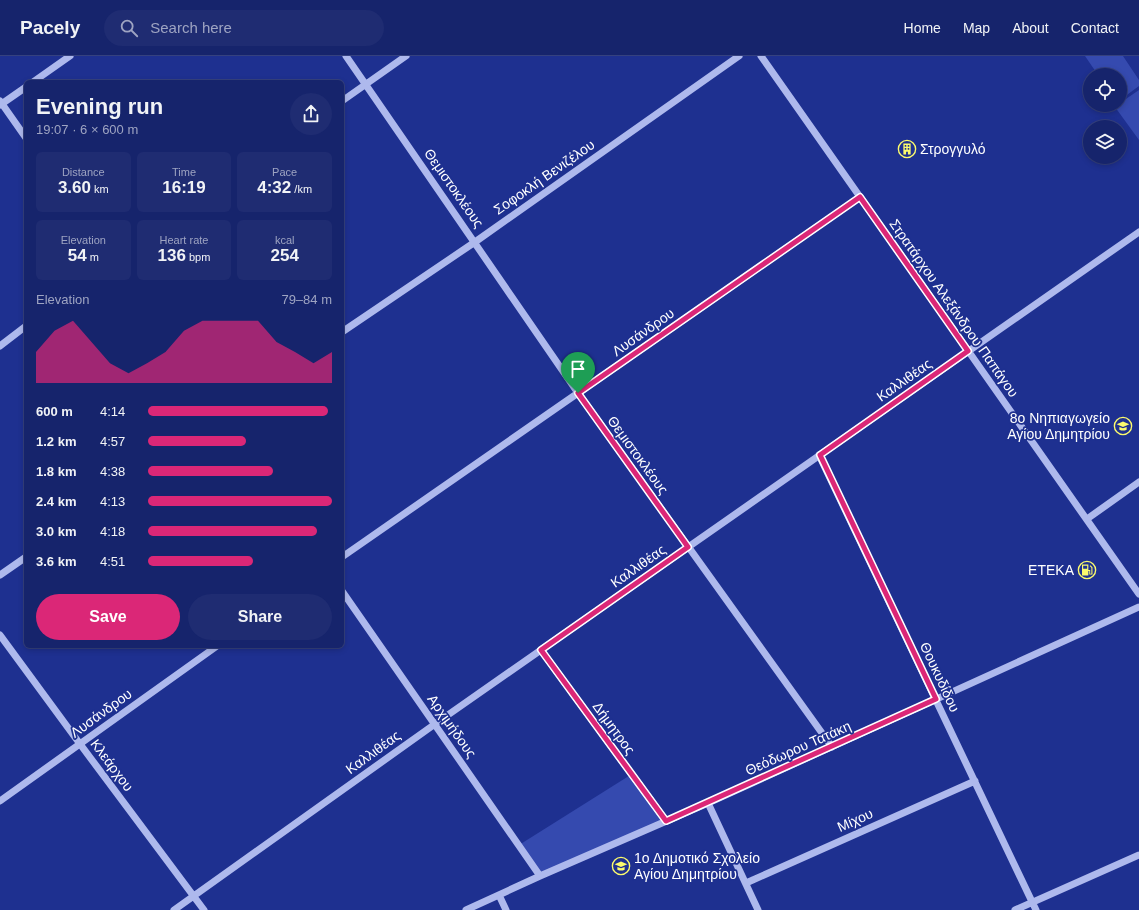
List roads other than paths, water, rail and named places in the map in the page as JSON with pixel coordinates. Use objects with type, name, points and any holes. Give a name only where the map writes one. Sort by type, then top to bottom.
[{"type":"street","points":[[36,80],[70,56]]},
{"type":"street","name":"Θεμιστοκλέους","points":[[346,56],[578,393],[832,747]]},
{"type":"street","points":[[344,100],[406,56]]},
{"type":"street","name":"Σοφοκλή Βενιζέλου","points":[[344,331],[475,242],[739,56]]},
{"type":"street","name":"Στρατάρχου Αλεξάνδρου Παπάγου","points":[[761,56],[1139,594]]},
{"type":"street","points":[[24,88],[1,103],[24,135]]},
{"type":"street","name":"Λυσάνδρου","points":[[344,555],[860,197]]},
{"type":"street","name":"Καλλιθέας","points":[[174,910],[434,724],[1139,232]]},
{"type":"street","points":[[0,346],[24,328]]},
{"type":"street","name":"Θουκυδίδου","points":[[820,455],[1036,910]]},
{"type":"street","points":[[1086,519],[1139,482]]},
{"type":"street","points":[[0,575],[24,557]]},
{"type":"street","name":"Αρχιμήδους","points":[[344,594],[540,876]]},
{"type":"street","name":"Θεόδωρου Τατάκη","points":[[466,910],[708,803],[1139,607]]},
{"type":"street","name":"Κλεάρχου","points":[[0,635],[204,910]]},
{"type":"street","name":"Λυσάνδρου","points":[[0,801],[214,648]]},
{"type":"street","name":"Δήμητρος","points":[[541,650],[666,821]]},
{"type":"street","name":"Μίχου","points":[[746,883],[975,781]]},
{"type":"street","points":[[708,803],[758,910]]},
{"type":"street","points":[[1015,910],[1139,855]]},
{"type":"street","points":[[499,895],[506,910]]},
{"type":"place","name":"Στρογγυλό","points":[[907,149]]},
{"type":"place","name":"8ο Νηπιαγωγείο Αγίου Δημητρίου","points":[[1123,426]]},
{"type":"place","name":"ΕΤΕΚΑ","points":[[1087,570]]},
{"type":"place","name":"1ο Δημοτικό Σχολείο Αγίου Δημητρίου","points":[[621,866]]}]
